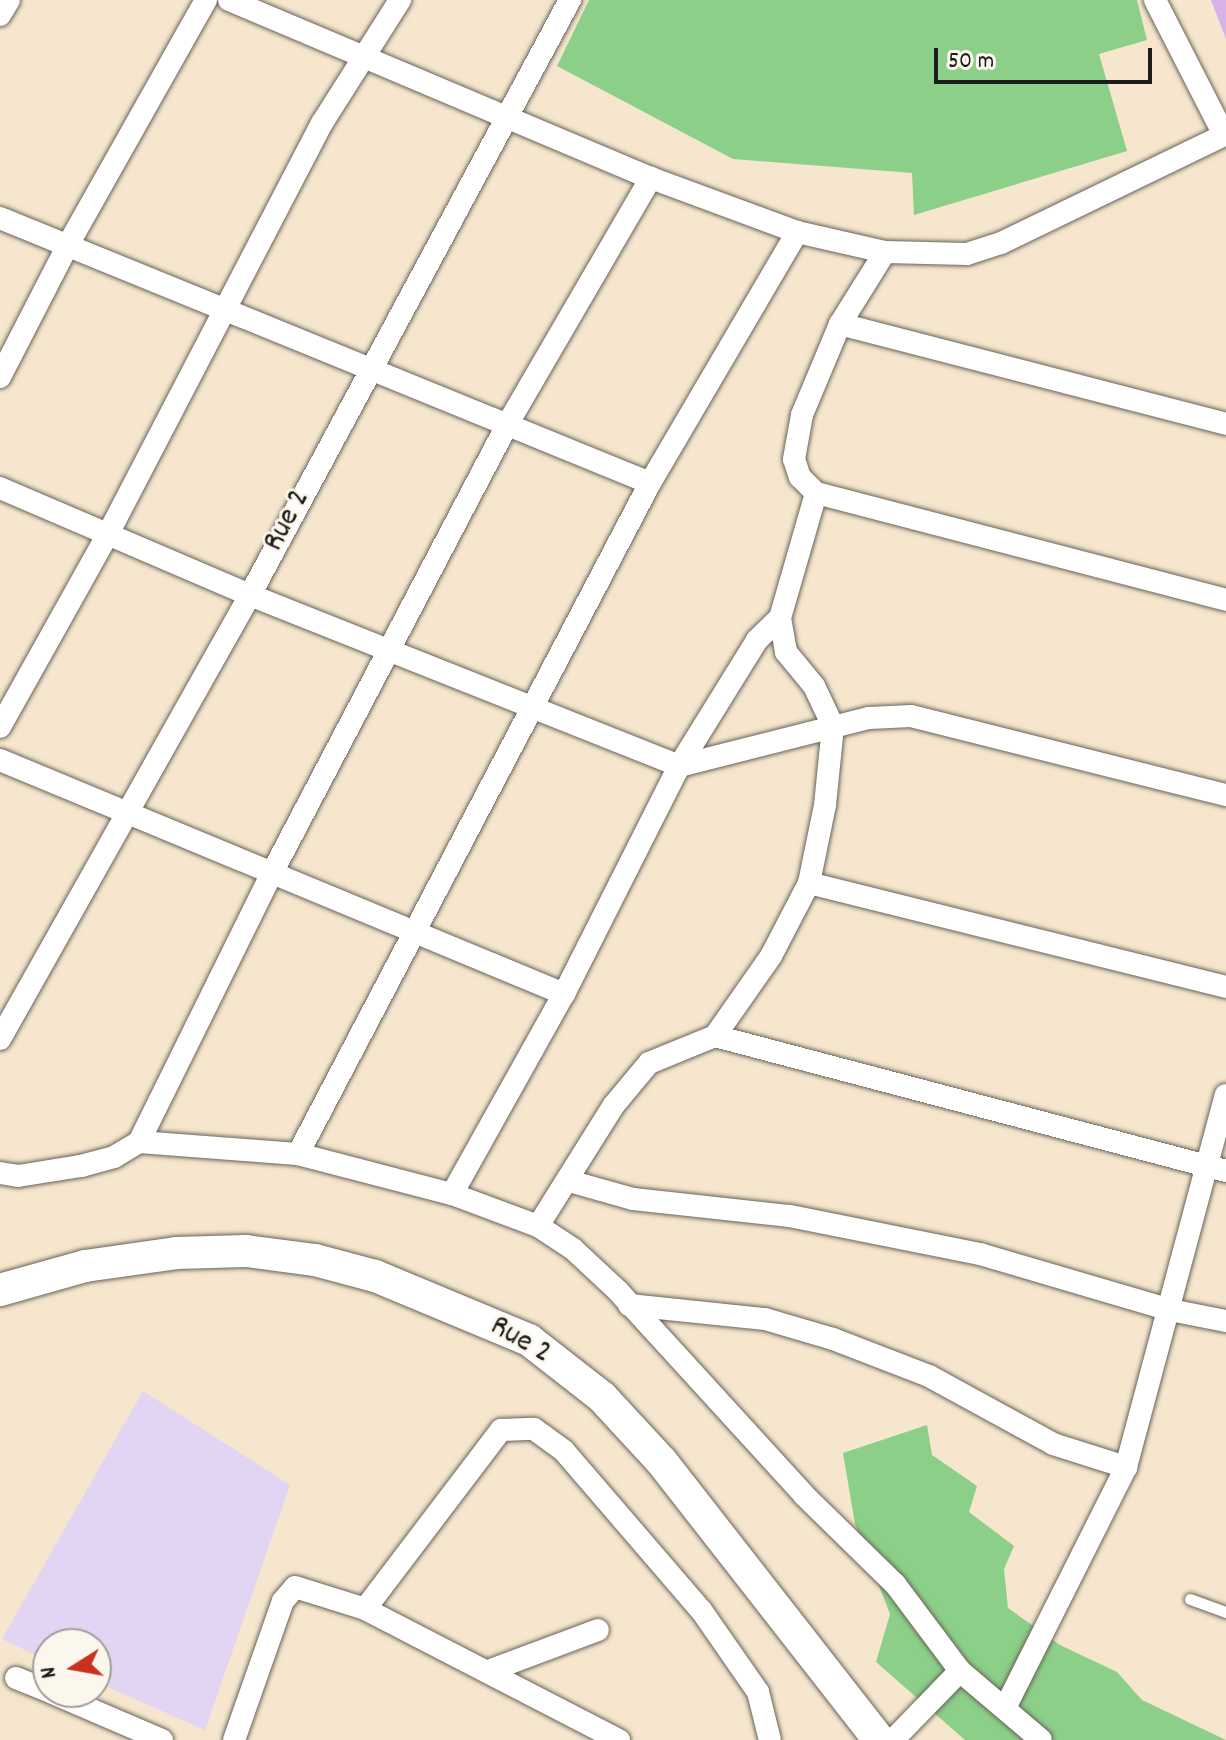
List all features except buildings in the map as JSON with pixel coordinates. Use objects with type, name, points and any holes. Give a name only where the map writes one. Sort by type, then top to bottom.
[{"type":"street","points":[[0,15],[9,0]]},
{"type":"street","points":[[0,377],[69,243],[206,0]]},
{"type":"street","points":[[229,0],[280,10],[364,58],[511,115],[651,178],[797,232],[885,252],[967,254],[1001,243],[1224,133],[1155,0]]},
{"type":"street","points":[[0,727],[108,534],[322,123],[400,0]]},
{"type":"street","name":"Rue 2","points":[[0,1039],[125,812],[250,595],[369,367],[511,115],[570,0]]},
{"type":"street","points":[[0,1173],[18,1176],[81,1166],[114,1157],[139,1142],[272,873],[507,425],[651,178]]},
{"type":"street","points":[[0,218],[69,243],[223,310],[650,483]]},
{"type":"street","points":[[298,1154],[417,933],[530,709],[650,483],[797,232]]},
{"type":"street","points":[[885,252],[840,324],[802,415],[794,459],[800,477],[816,493],[1226,600]]},
{"type":"street","points":[[840,324],[1226,424]]},
{"type":"street","points":[[0,488],[250,595],[679,766],[833,726],[911,716],[1226,795]]},
{"type":"street","points":[[538,1226],[614,1105],[649,1063],[715,1036],[771,956],[809,883],[825,805],[833,726],[814,686],[786,652],[780,618],[816,493]]},
{"type":"street","points":[[452,1194],[564,994],[679,766],[757,640],[780,618]]},
{"type":"street","points":[[0,760],[564,994]]},
{"type":"street","points":[[809,883],[1226,987]]},
{"type":"street","points":[[715,1036],[1217,1169]]},
{"type":"street","points":[[1006,1706],[1126,1467],[1170,1310],[1217,1169],[1226,1095]]},
{"type":"street","points":[[139,1142],[298,1154],[452,1194],[538,1226],[573,1249],[895,1584],[960,1671],[1006,1706],[1041,1740]]},
{"type":"street","points":[[569,1181],[633,1199],[790,1216],[980,1254],[1170,1310],[1226,1321]]},
{"type":"street","name":"Rue 2","points":[[0,1290],[85,1266],[176,1253],[246,1251],[315,1260],[375,1276],[529,1340],[602,1397],[662,1462],[879,1740]]},
{"type":"street","points":[[629,1305],[765,1319],[833,1339],[929,1376],[1053,1444],[1126,1467]]},
{"type":"street","points":[[365,1609],[501,1430],[534,1429],[564,1451],[701,1610],[758,1692],[770,1740]]},
{"type":"street","points":[[234,1740],[289,1591],[304,1587],[365,1609],[491,1670],[591,1729],[619,1740]]},
{"type":"street","points":[[491,1670],[598,1630]]},
{"type":"street","points":[[893,1740],[960,1671]]},
{"type":"street","points":[[16,1678],[32,1685]]},
{"type":"street","points":[[87,1708],[162,1740]]},
{"type":"lane","points":[[1190,1599],[1226,1612]]},
{"type":"shaded area","points":[[143,1391],[290,1485],[205,1730],[112,1689],[112,1628],[32,1628],[32,1653],[2,1639]]},
{"type":"green space","points":[[589,0],[1137,0],[1147,40],[1099,54],[1127,151],[914,215],[912,173],[733,159],[557,66]]},
{"type":"green space","points":[[927,1425],[932,1455],[977,1486],[969,1512],[1014,1546],[1004,1569],[1008,1608],[1060,1645],[1117,1672],[1142,1700],[1226,1740],[965,1740],[876,1662],[890,1614],[855,1524],[843,1453]]}]
